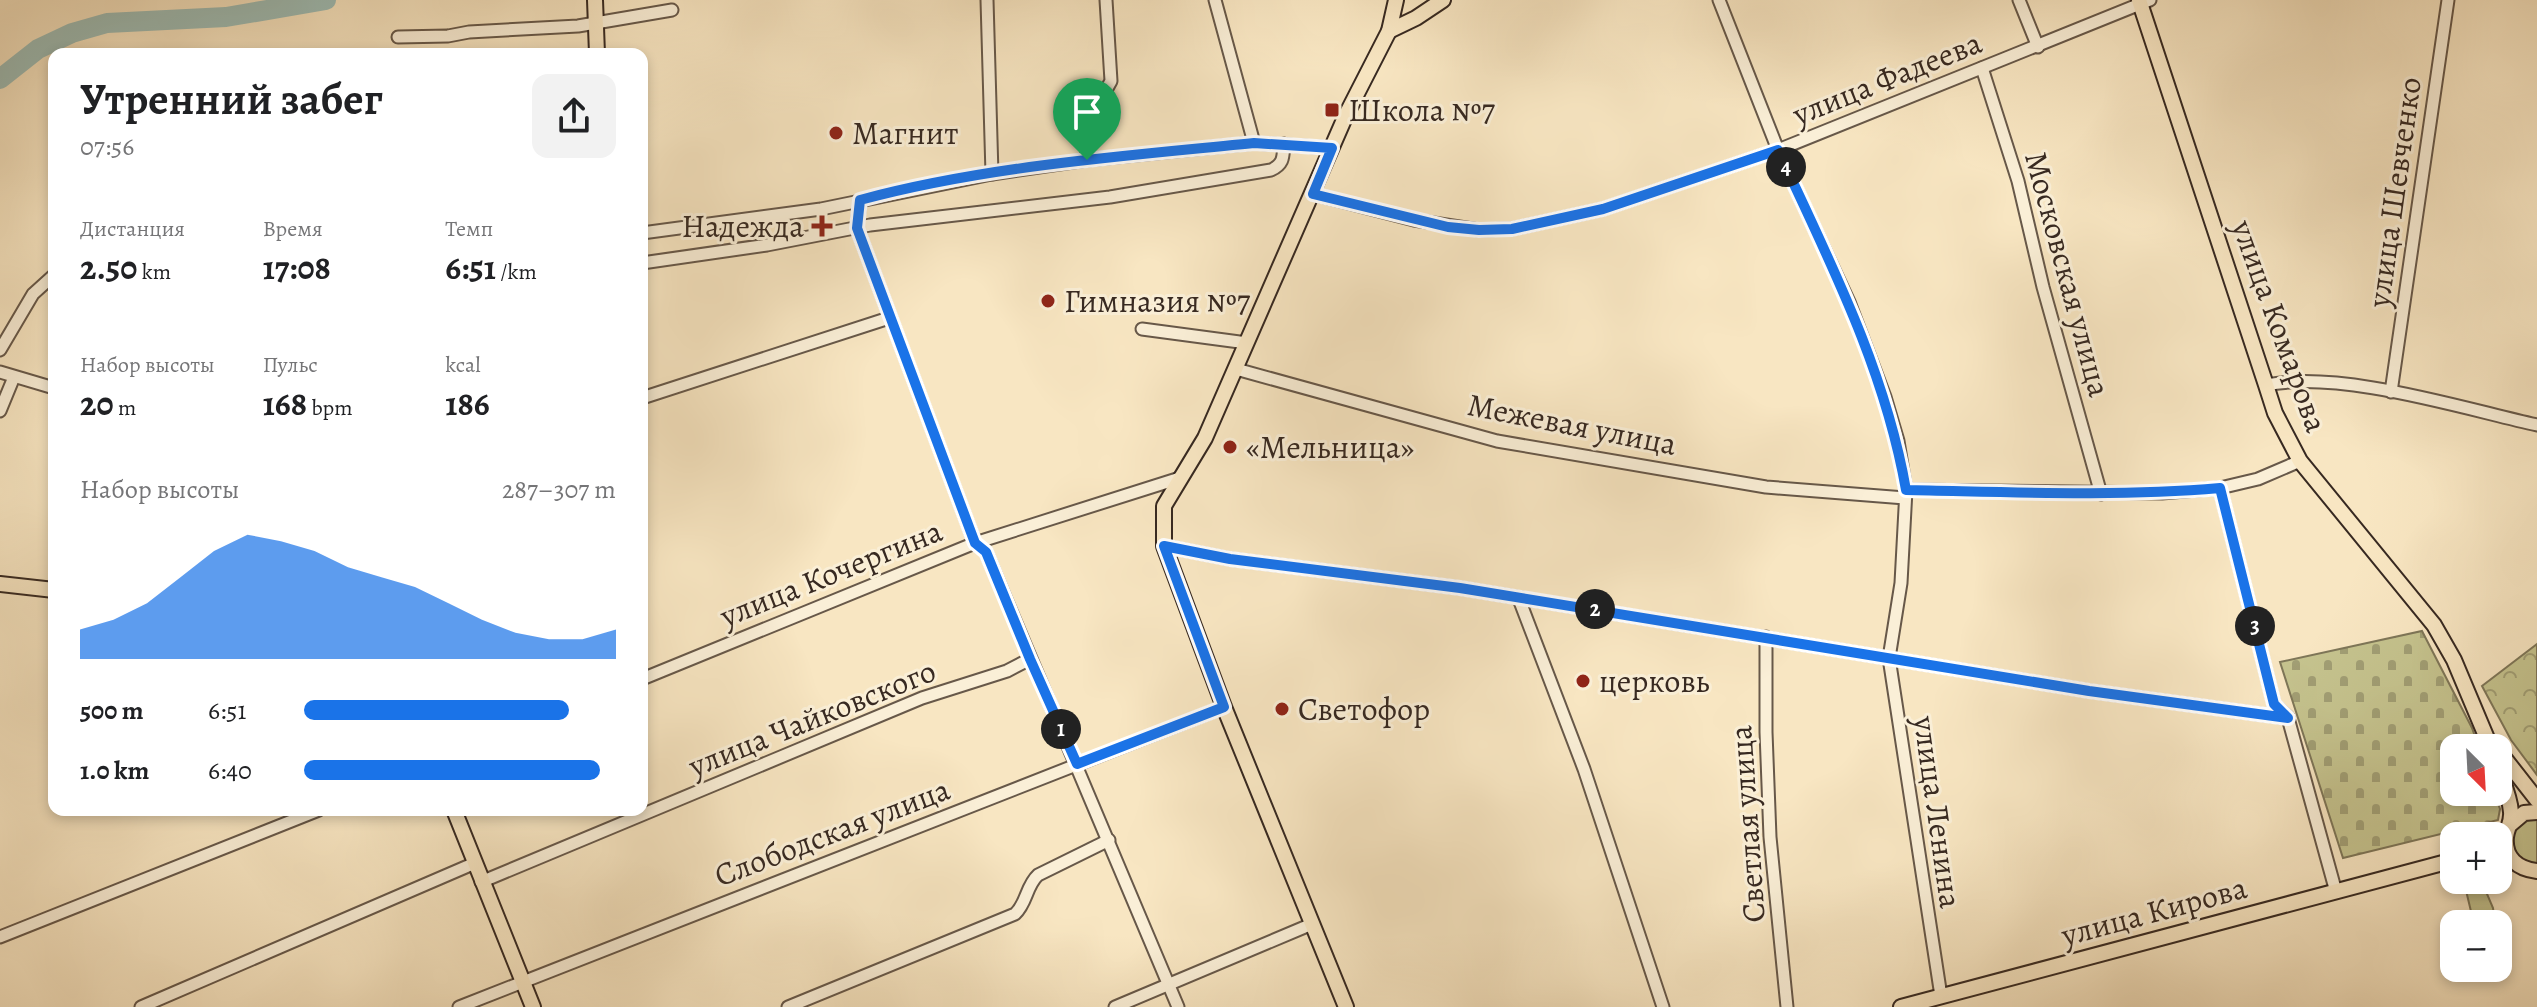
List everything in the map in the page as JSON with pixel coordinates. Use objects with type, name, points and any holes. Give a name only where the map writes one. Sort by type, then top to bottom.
[{"type":"main road","points":[[595,0],[597,48]]},
{"type":"main road","points":[[1346,1007],[1224,707],[1164,546],[1164,506],[1205,438],[1332,148],[1389,31],[1396,0]]},
{"type":"main road","points":[[1389,31],[1443,0]]},
{"type":"main road","name":"улица Комарова","points":[[2143,1],[2275,413],[2300,461],[2434,625],[2454,660],[2487,734]]},
{"type":"main road","points":[[0,584],[48,589]]},
{"type":"main road","name":"улица Комарова","points":[[2512,770],[2537,800]]},
{"type":"main road","points":[[2512,824],[2524,813],[2537,812]]},
{"type":"main road","points":[[456,816],[533,1007]]},
{"type":"main road","points":[[2512,858],[2531,870]]},
{"type":"main road","name":"улица Кирова","points":[[1901,1007],[2440,866]]},
{"type":"street","points":[[987,0],[992,174]]},
{"type":"street","points":[[1087,160],[1085,119],[1088,111],[1108,90],[1111,81],[1106,0]]},
{"type":"street","points":[[1215,0],[1254,143]]},
{"type":"street","name":"улица Ленина","points":[[1719,0],[1778,150],[1849,302],[1898,441],[1906,494],[1901,583],[1889,658],[1941,996]]},
{"type":"street","points":[[2019,0],[2038,47]]},
{"type":"street","name":"улица Шевченко","points":[[2391,392],[2448,0]]},
{"type":"street","name":"улица Фадеева","points":[[1313,194],[1448,227],[1479,230],[1512,229],[1603,209],[1778,150],[2038,47],[2143,1]]},
{"type":"street","points":[[398,37],[578,26],[672,10]]},
{"type":"street","name":"Московская улица","points":[[1982,68],[2018,181],[2043,287],[2101,494]]},
{"type":"street","points":[[648,232],[821,209],[992,174],[1087,160],[1254,143],[1332,148]]},
{"type":"street","points":[[648,262],[857,228],[1110,197],[1271,170],[1279,167],[1283,160],[1284,144]]},
{"type":"street","points":[[860,200],[857,228],[975,543],[986,552],[1178,1007]]},
{"type":"street","points":[[0,350],[33,294],[48,280]]},
{"type":"street","points":[[648,396],[889,318]]},
{"type":"street","points":[[1142,329],[1247,343]]},
{"type":"street","name":"Межевая улица","points":[[1236,369],[1497,441],[1766,487],[1906,494],[2162,493],[2220,488],[2258,479],[2300,461]]},
{"type":"street","points":[[0,372],[48,386]]},
{"type":"street","points":[[0,411],[14,377]]},
{"type":"street","points":[[2266,385],[2285,381],[2322,382],[2391,392],[2537,425]]},
{"type":"street","name":"улица Кочергина","points":[[648,677],[975,543],[1180,478]]},
{"type":"street","points":[[2220,488],[2274,704],[2288,718],[2336,892]]},
{"type":"street","points":[[1164,546],[1230,559],[1460,588],[1615,612],[2089,691],[2288,718]]},
{"type":"street","points":[[1519,599],[1584,769],[1663,1007]]},
{"type":"street","name":"Светлая улица","points":[[1766,637],[1770,837],[1787,1007]]},
{"type":"street","name":"улица Чайковского","points":[[648,812],[922,698],[1007,671],[1030,659]]},
{"type":"street","name":"Слободская улица","points":[[459,1007],[1224,707]]},
{"type":"street","points":[[0,937],[304,816]]},
{"type":"street","name":"улица Чайковского","points":[[481,882],[639,816]]},
{"type":"street","points":[[788,1007],[1015,914],[1020,909],[1030,882],[1038,875],[1109,840]]},
{"type":"street","points":[[141,1007],[475,863]]},
{"type":"street","points":[[1115,1007],[1312,924]]},
{"type":"green space","points":[[2422,631],[2474,734],[2440,734],[2440,806],[2499,806],[2498,820],[2440,822],[2440,834],[2343,858],[2280,662]]},
{"type":"green space","points":[[2537,644],[2537,775],[2512,741],[2512,734],[2508,734],[2482,686]]},
{"type":"green space","points":[[2537,818],[2537,865],[2518,857],[2512,842],[2513,834],[2526,821]]},
{"type":"green space","points":[[2467,894],[2487,894],[2493,910],[2471,910]]},
{"type":"waterway","points":[[0,79],[38,49],[72,33],[107,23],[226,17],[326,0]]},
{"type":"place","name":"Школа №7","points":[[1332,110]]},
{"type":"place","name":"Магнит","points":[[836,133]]},
{"type":"place","name":"Надежда","points":[[822,226]]},
{"type":"place","name":"Гимназия №7","points":[[1048,301]]},
{"type":"place","name":"«Мельница»","points":[[1230,447]]},
{"type":"place","name":"церковь","points":[[1583,681]]},
{"type":"place","name":"Светофор","points":[[1282,709]]},
{"type":"route","points":[[1254,143],[1332,148],[1313,194],[1414,220],[1479,230],[1512,229],[1603,209],[1778,150],[1849,302],[1885,397],[1898,441],[1906,490],[2101,494],[2220,488],[2274,704],[2288,718],[2089,691],[1615,612],[1460,588],[1230,559],[1164,546],[1224,707],[1077,764],[986,552],[975,543],[857,228],[860,200],[992,174],[1087,160],[1254,143]]}]
